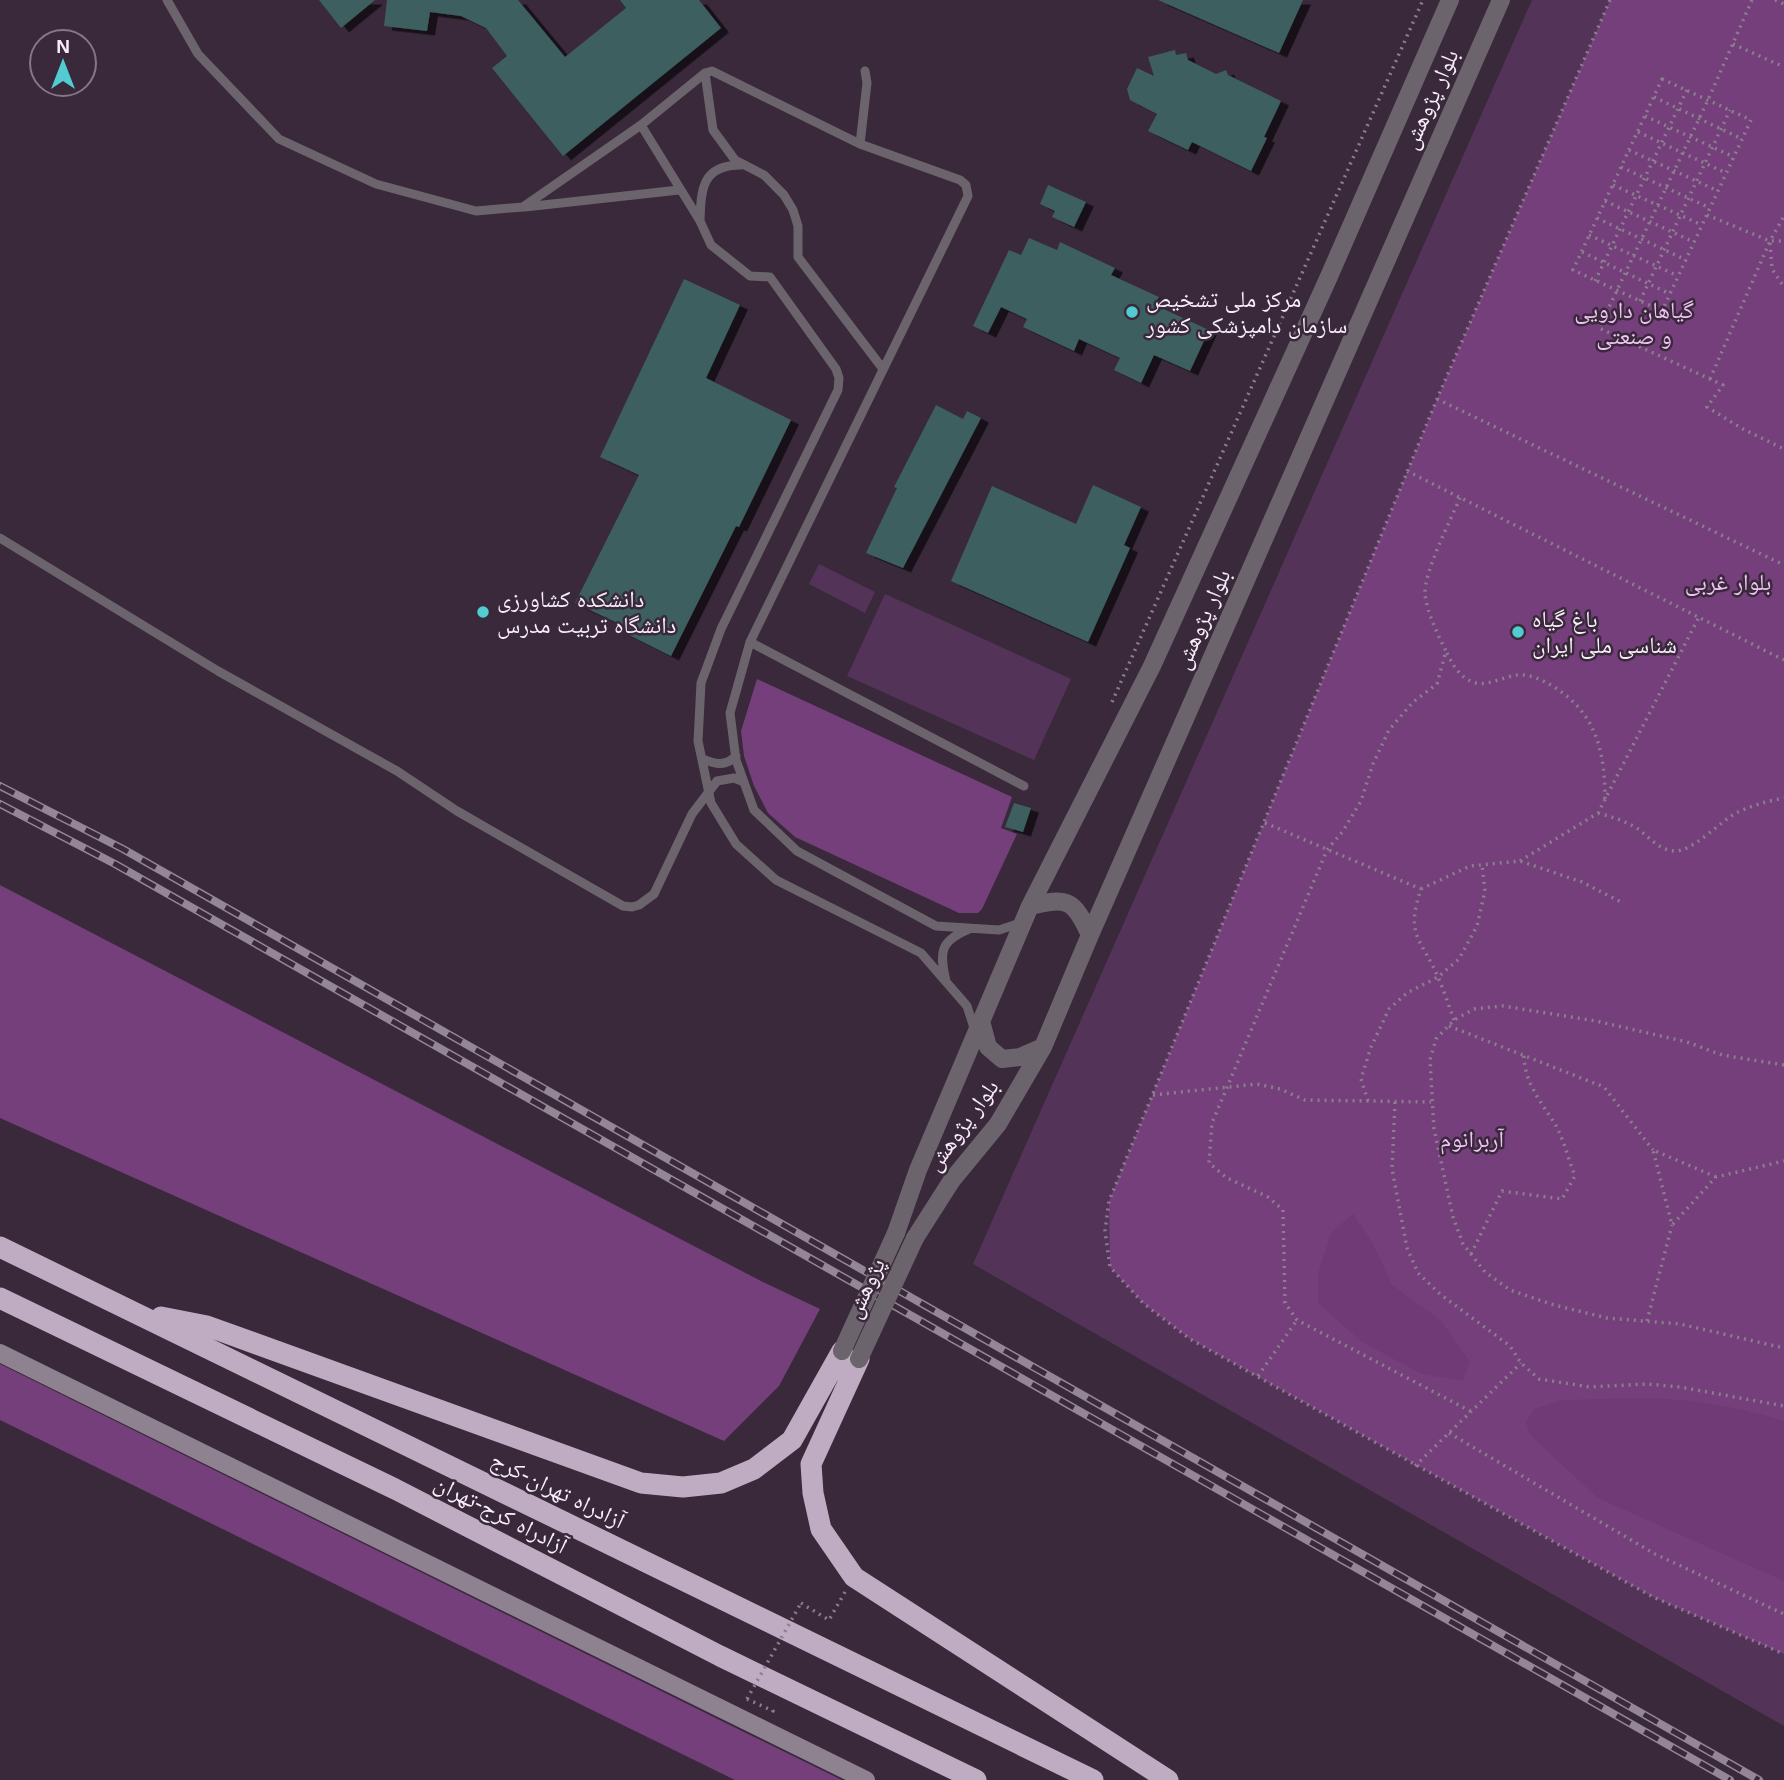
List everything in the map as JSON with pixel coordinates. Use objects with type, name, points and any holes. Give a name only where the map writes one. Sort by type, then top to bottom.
[{"type":"highway","name":"آزادراه تهران-کرج","points":[[0,1247],[1093,1780]]},
{"type":"highway","name":"آزادراه کرج-تهران","points":[[0,1298],[396,1489],[720,1656],[976,1780]]},
{"type":"highway","points":[[130,1311],[207,1326],[641,1483],[683,1487],[721,1483],[754,1469],[792,1440],[850,1355]]},
{"type":"highway","points":[[850,1355],[811,1464],[813,1493],[821,1529],[854,1577],[1168,1780]]},
{"type":"main road","points":[[0,1353],[866,1780]]},
{"type":"street","name":"بلوار پژوهش","points":[[896,1233],[918,1170],[1027,914],[1158,654],[1327,281],[1450,0]]},
{"type":"street","name":"بلوار پژوهش","points":[[915,1238],[952,1180],[998,1124],[1043,1047],[1090,934],[1501,0]]},
{"type":"street","points":[[1027,914],[1054,901],[1067,903],[1079,911],[1090,934]]},
{"type":"street","points":[[978,1027],[988,1047],[1002,1059],[1020,1057],[1043,1047]]},
{"type":"street","name":"پژوهش","points":[[850,1355],[896,1233]]},
{"type":"street","name":"پژوهش","points":[[850,1355],[915,1238]]},
{"type":"lane","points":[[167,0],[198,54],[279,139],[376,184],[476,211],[680,190]]},
{"type":"lane","points":[[523,207],[641,125],[705,73],[712,71],[860,145],[960,180],[966,185],[968,196],[750,642],[730,713],[736,756],[754,810],[797,851],[936,926],[999,930],[1027,914]]},
{"type":"lane","points":[[860,145],[867,83],[865,71]]},
{"type":"lane","points":[[705,73],[713,130],[735,160],[765,175],[784,195],[798,226],[798,257],[883,369]]},
{"type":"lane","points":[[641,125],[700,221],[711,245],[750,276],[770,277],[836,369],[839,378],[838,390],[721,629],[701,683],[698,741],[711,803],[736,844],[776,880],[921,953],[967,1006],[978,1027]]},
{"type":"lane","points":[[700,221],[701,193],[708,177],[724,165],[743,165]]},
{"type":"lane","points":[[0,538],[218,671],[397,771],[457,811],[624,906],[639,905],[654,894],[692,814],[717,781],[734,778],[744,782]]},
{"type":"lane","points":[[750,642],[1024,786]]},
{"type":"lane","points":[[702,759],[718,764],[729,762],[736,756]]},
{"type":"lane","points":[[947,982],[941,957],[945,944],[954,935],[970,928]]},
{"type":"path","points":[[1109,708],[1423,0]]},
{"type":"path","points":[[1610,0],[1407,471],[1110,1201],[1105,1231],[1110,1267],[1143,1303],[1181,1332],[1415,1466],[1653,1597],[1784,1654]]},
{"type":"path","points":[[1752,0],[1708,100],[1599,328],[1723,385],[1707,407],[1741,428],[1784,449]]},
{"type":"path","points":[[1775,0],[1784,4]]},
{"type":"path","points":[[1733,44],[1784,67]]},
{"type":"path","points":[[1662,79],[1687,90],[1751,120],[1662,312],[1573,270],[1662,79]]},
{"type":"path","points":[[1595,281],[1687,90]]},
{"type":"path","points":[[1654,97],[1742,139]]},
{"type":"path","points":[[1640,301],[1730,110]]},
{"type":"path","points":[[1645,116],[1734,156]]},
{"type":"path","points":[[1638,132],[1726,173]]},
{"type":"path","points":[[1629,150],[1718,191]]},
{"type":"path","points":[[1621,167],[1710,208]]},
{"type":"path","points":[[1613,185],[1702,225]]},
{"type":"path","points":[[1605,201],[1694,242]]},
{"type":"path","points":[[1707,215],[1770,241],[1784,241]]},
{"type":"path","points":[[1710,379],[1770,241],[1784,216]]},
{"type":"path","points":[[1597,218],[1686,260]]},
{"type":"path","points":[[1590,236],[1678,276]]},
{"type":"path","points":[[1770,241],[1772,269],[1784,287]]},
{"type":"path","points":[[1582,252],[1670,294]]},
{"type":"path","points":[[1437,399],[1784,565]]},
{"type":"path","points":[[1407,471],[1784,660]]},
{"type":"path","points":[[1461,498],[1435,555],[1425,592],[1433,625],[1453,666],[1464,677],[1478,684],[1520,675],[1539,679],[1578,706],[1595,731],[1601,752],[1605,799]]},
{"type":"path","points":[[1520,861],[1598,813],[1699,617]]},
{"type":"path","points":[[1446,651],[1437,684],[1413,702],[1389,730],[1373,764],[1362,801],[1327,850],[1212,1123],[1209,1163],[1227,1178],[1268,1197],[1283,1210],[1285,1303],[1297,1320],[1472,1412]]},
{"type":"path","points":[[1598,813],[1637,828],[1657,845],[1674,851],[1689,848],[1736,813],[1763,802],[1784,798]]},
{"type":"path","points":[[1264,823],[1421,889]]},
{"type":"path","points":[[1454,1020],[1438,977],[1417,940],[1413,912],[1421,889],[1470,866],[1520,861],[1582,882],[1623,903]]},
{"type":"path","points":[[1368,1101],[1361,1079],[1371,1047],[1389,1009],[1407,993],[1438,977],[1459,959],[1477,926],[1485,891],[1482,865]]},
{"type":"path","points":[[1784,1065],[1722,1055],[1657,1034],[1503,1006],[1474,1009],[1454,1020],[1436,1040],[1430,1060],[1434,1129],[1453,1217],[1463,1244],[1485,1272],[1510,1290],[1554,1305],[1607,1318],[1680,1324],[1784,1348]]},
{"type":"path","points":[[1448,1025],[1604,1087],[1653,1150],[1672,1225]]},
{"type":"path","points":[[1471,1254],[1502,1191],[1562,1199],[1575,1176],[1556,1126],[1538,1102],[1524,1066],[1524,1055]]},
{"type":"path","points":[[1153,1095],[1257,1084],[1280,1088],[1305,1100],[1431,1102]]},
{"type":"path","points":[[1395,1101],[1392,1169],[1407,1248],[1418,1273],[1440,1294],[1510,1346],[1521,1363],[1539,1379],[1590,1387],[1647,1384],[1680,1387],[1784,1406]]},
{"type":"path","points":[[1653,1150],[1716,1177]]},
{"type":"path","points":[[1647,1321],[1672,1225],[1716,1177],[1784,1161]]},
{"type":"path","points":[[1258,1377],[1297,1320]]},
{"type":"path","points":[[1415,1466],[1521,1363]]},
{"type":"path","points":[[1449,1433],[1655,1554],[1784,1614]]},
{"type":"path","points":[[773,1710],[747,1699],[801,1603],[829,1620],[854,1577]]},
{"type":"green space","name":"آربرانوم","points":[[1532,0],[1784,0],[1784,1726],[973,1264]]},
{"type":"green space","name":"آربرانوم","points":[[1610,0],[1784,0],[1784,1654],[1653,1597],[1190,1339],[1143,1303],[1110,1267],[1109,1201],[1437,399]]},
{"type":"green space","points":[[819,564],[875,592],[865,613],[809,584]]},
{"type":"green space","points":[[885,594],[1071,679],[1034,760],[847,676]]},
{"type":"green space","points":[[757,679],[1012,797],[1001,828],[1017,834],[978,913],[959,913],[795,837],[768,813],[754,786],[744,756],[741,731]]},
{"type":"green space","points":[[0,885],[761,1281],[820,1309],[779,1386],[724,1441],[0,1118]]},
{"type":"green space","points":[[0,1364],[842,1780],[735,1780],[0,1420]]},
{"type":"shaded area","points":[[1353,1214],[1372,1242],[1392,1285],[1440,1320],[1470,1361],[1463,1381],[1422,1374],[1362,1342],[1318,1303],[1318,1274],[1331,1233]]},
{"type":"shaded area","points":[[1645,1398],[1715,1405],[1784,1421],[1784,1581],[1598,1498],[1530,1435],[1526,1422],[1534,1409],[1564,1400]]},
{"type":"building","points":[[319,0],[375,0],[341,28]]},
{"type":"building","points":[[387,0],[518,0],[565,57],[626,8],[620,0],[699,0],[721,28],[563,156],[492,68],[507,56],[486,28],[461,16],[430,12],[427,31],[384,26]]},
{"type":"building","points":[[1158,0],[1303,0],[1279,53]]},
{"type":"building","points":[[1175,50],[1176,55],[1186,53],[1188,60],[1216,74],[1226,70],[1228,75],[1281,101],[1251,171],[1192,142],[1188,150],[1148,131],[1157,114],[1130,100],[1127,89],[1137,68],[1154,76],[1148,57]]},
{"type":"building","points":[[1048,185],[1086,202],[1074,227],[1052,217],[1055,211],[1040,204]]},
{"type":"building","name":"مرکز ملی تشخیص سازمان دامپزشکی کشور","points":[[1029,238],[1057,250],[1060,242],[1115,268],[1111,275],[1159,297],[1155,305],[1209,330],[1190,371],[1154,355],[1141,383],[1114,370],[1120,358],[1079,339],[1074,351],[1023,327],[1027,319],[1001,307],[988,333],[973,326],[1009,250],[1021,255]]},
{"type":"building","points":[[684,279],[740,305],[706,378],[791,420],[739,527],[736,526],[671,656],[623,632],[626,627],[575,603],[639,475],[600,457]]},
{"type":"building","points":[[936,405],[963,419],[967,411],[981,418],[903,568],[866,553],[897,488],[894,487]]},
{"type":"building","points":[[1093,485],[1141,507],[1124,545],[1130,548],[1088,642],[951,581],[992,486],[1076,524]]},
{"type":"building","points":[[1014,803],[1031,808],[1023,832],[1005,827]]},
{"type":"railway","points":[[0,786],[123,849],[1759,1780]]},
{"type":"railway","points":[[0,804],[115,864],[1730,1780]]},
{"type":"place","name":"مرکز ملی تشخیص سازمان دامپزشکی کشور","points":[[1132,312]]},
{"type":"place","name":"دانشکده کشاورزی دانشگاه تربیت مدرس","points":[[483,612]]},
{"type":"place","name":"باغ گیاه‌ شناسی ملی ایران","points":[[1518,632]]},
{"type":"park label","name":"گیاهان دارویی و صنعتی","points":[[1634,323]]},
{"type":"park label","name":"بلوار غربی","points":[[1728,582]]}]
